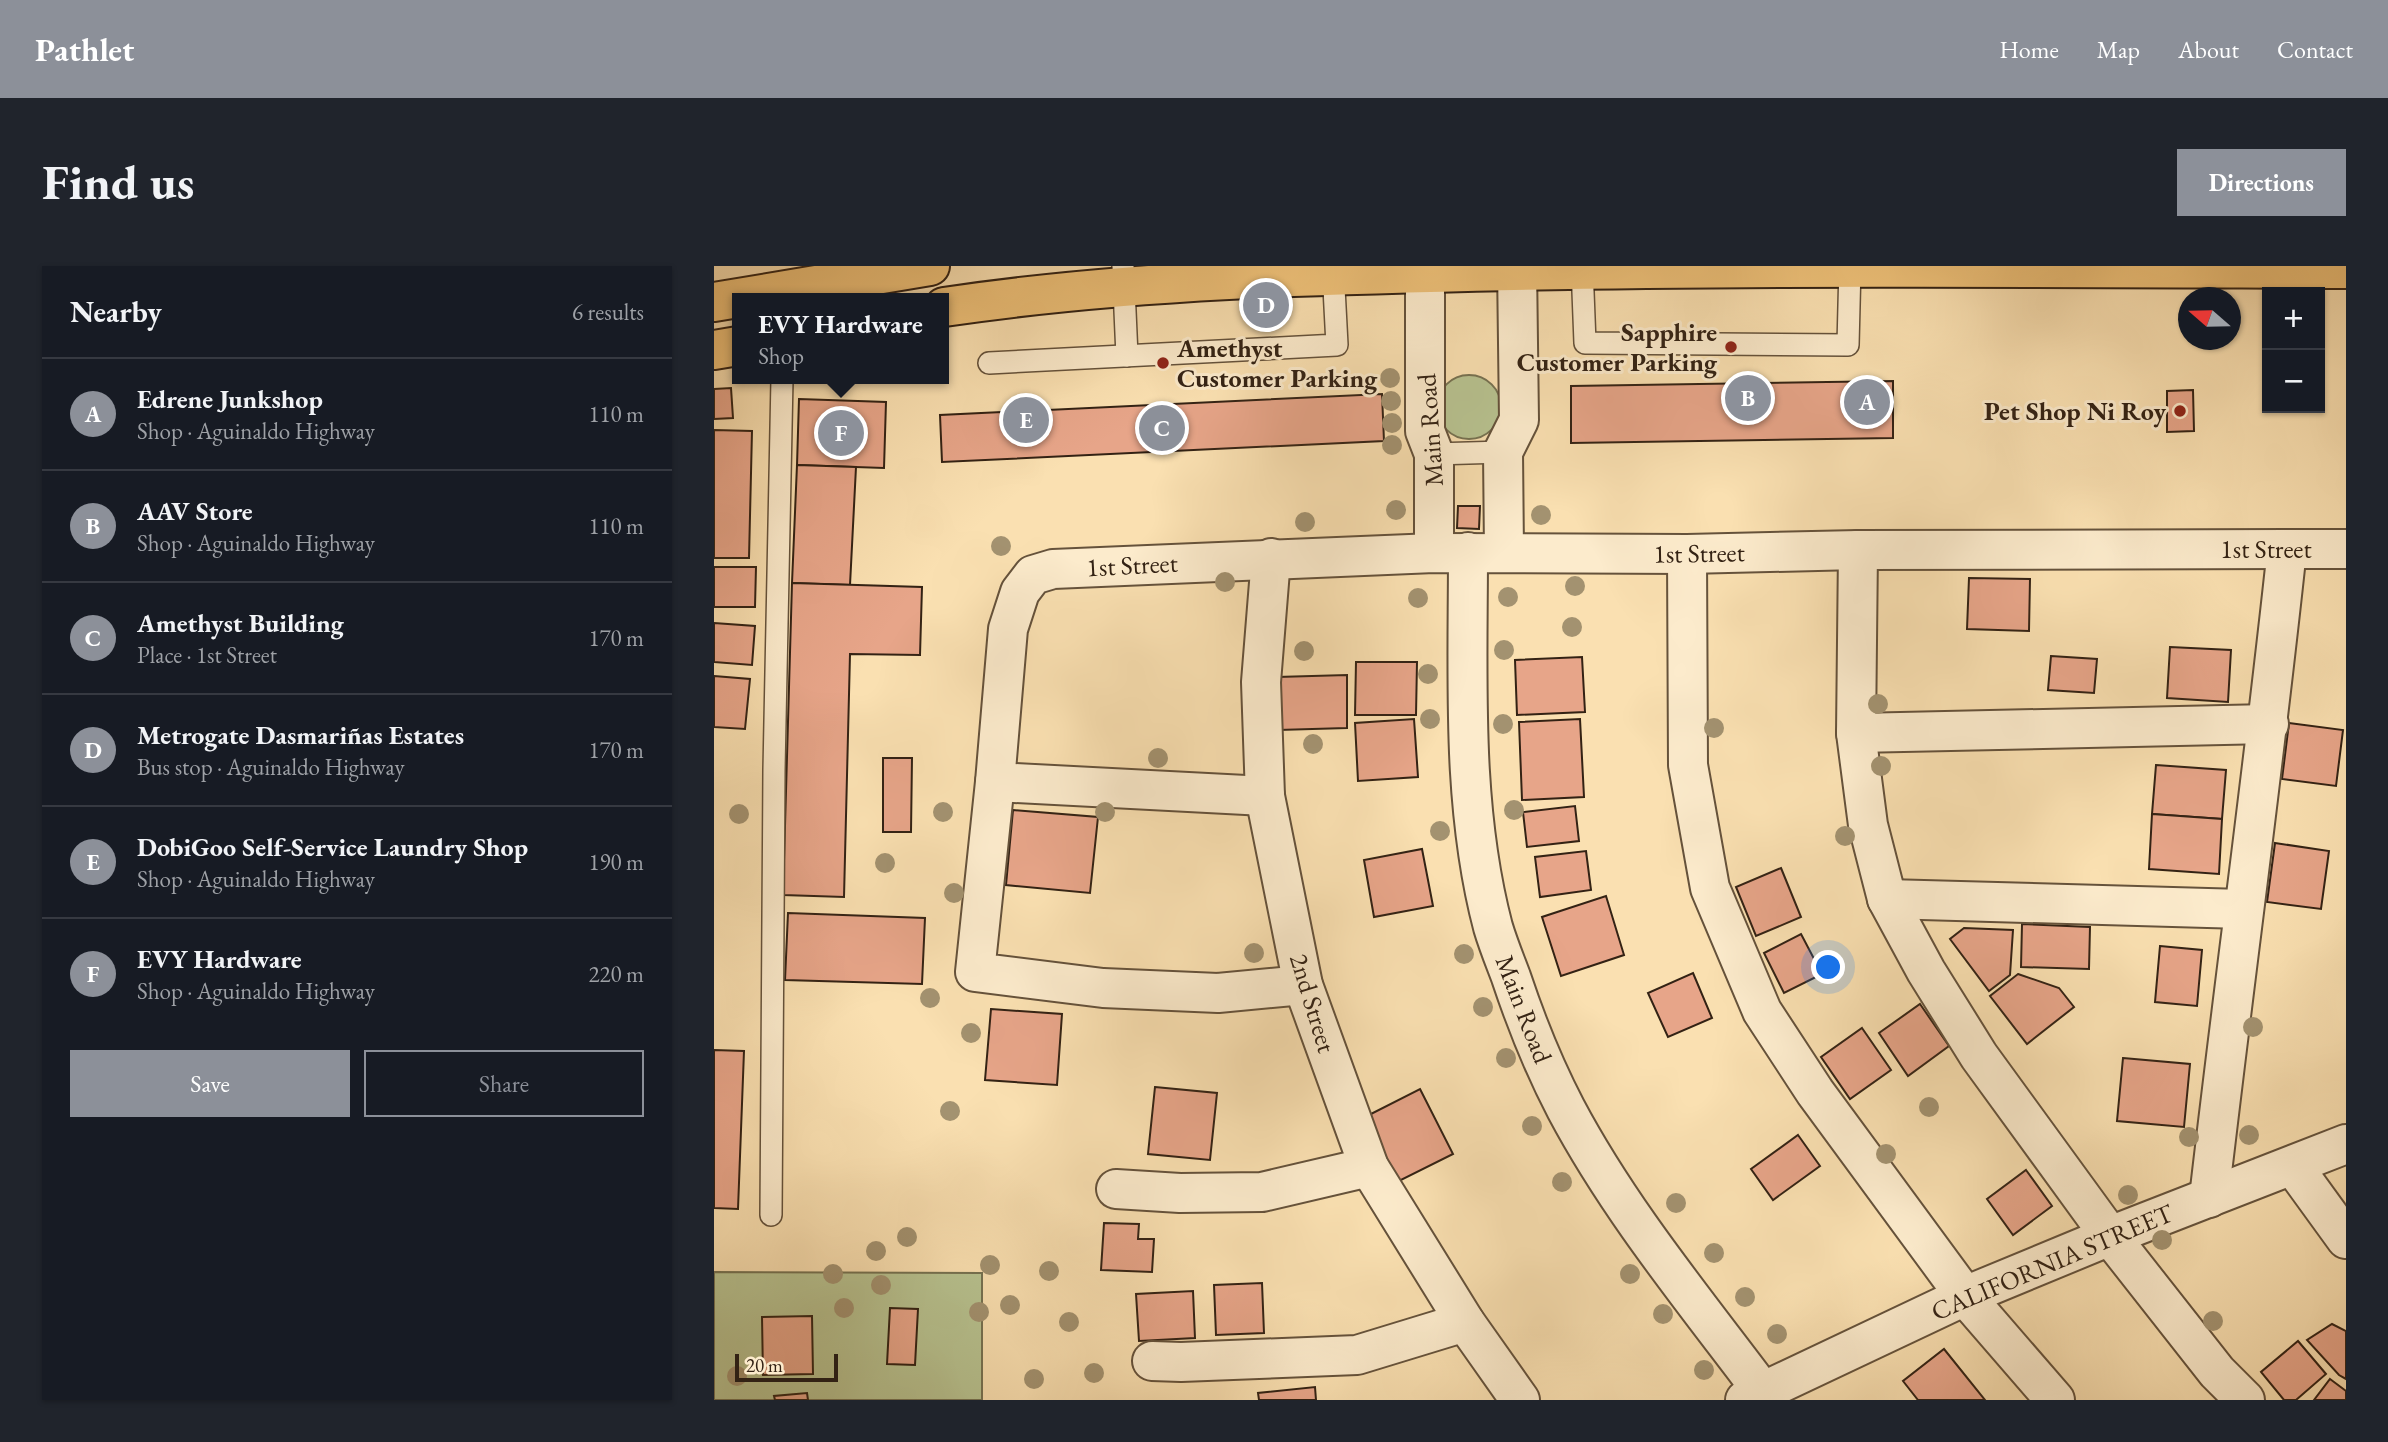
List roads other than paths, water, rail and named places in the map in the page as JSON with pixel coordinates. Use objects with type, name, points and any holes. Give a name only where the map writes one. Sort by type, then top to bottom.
[{"type":"main road","points":[[802,293],[851,288],[930,266]]},
{"type":"main road","points":[[949,306],[1123,276],[1582,268],[2346,270]]},
{"type":"main road","points":[[714,302],[732,300]]},
{"type":"main road","points":[[714,350],[732,346]]},
{"type":"street","name":"Main Road","points":[[1517,269],[1519,420],[1503,452],[1469,552],[1468,688],[1471,782],[1493,927],[1519,1002],[1566,1108],[1592,1154],[1759,1397]]},
{"type":"street","name":"Main Road","points":[[1425,270],[1425,431],[1469,552]]},
{"type":"street","points":[[2209,1198],[2243,909],[2269,724],[2287,549]]},
{"type":"street","name":"1st Street","points":[[995,782],[1008,629],[1020,592],[1033,575],[1052,569],[1469,552],[1687,554],[1858,550],[2346,549]]},
{"type":"street","points":[[1858,550],[1856,733],[1868,825],[1887,899],[1926,971],[1979,1056],[2109,1236],[2217,1372],[2245,1400]]},
{"type":"street","points":[[1687,554],[1688,765],[1710,888],[1762,1010],[1815,1092],[1965,1296],[2055,1400]]},
{"type":"street","name":"2nd Street","points":[[1271,558],[1261,682],[1265,796],[1303,985],[1369,1167],[1465,1322],[1520,1400]]},
{"type":"street","points":[[1856,733],[2269,724]]},
{"type":"street","points":[[1265,796],[995,782],[975,972],[1103,988],[1218,993],[1303,985]]},
{"type":"street","points":[[1887,899],[2243,909]]},
{"type":"street","name":"CALIFORNIA STREET","points":[[1759,1397],[1965,1296],[2109,1236],[2346,1144]]},
{"type":"street","points":[[2293,1166],[2346,1239]]},
{"type":"street","points":[[1116,1189],[1180,1194],[1262,1192],[1369,1167]]},
{"type":"street","points":[[1152,1361],[1357,1355],[1465,1322]]},
{"type":"lane","points":[[1582,268],[1585,343],[1848,345],[1850,267]]},
{"type":"lane","points":[[989,363],[1337,345],[1333,271]]},
{"type":"lane","points":[[1123,276],[1127,356]]},
{"type":"lane","points":[[771,1215],[774,771],[782,384]]},
{"type":"lane","points":[[1434,454],[1503,452]]},
{"type":"place","name":"Metrogate Dasmariñas Estates","points":[[1266,305]]},
{"type":"place","name":"Sapphire Customer Parking","points":[[1731,347]]},
{"type":"place","name":"Amethyst Customer Parking","points":[[1163,363]]},
{"type":"place","name":"AAV Store","points":[[1748,398]]},
{"type":"place","name":"Edrene Junkshop","points":[[1867,402]]},
{"type":"place","name":"Pet Shop Ni Roy","points":[[2180,411]]},
{"type":"place","name":"DobiGoo Self-Service Laundry Shop","points":[[1026,420]]},
{"type":"place","name":"Amethyst Building","points":[[1162,428]]},
{"type":"place","name":"EVY Hardware","points":[[841,433]]}]
